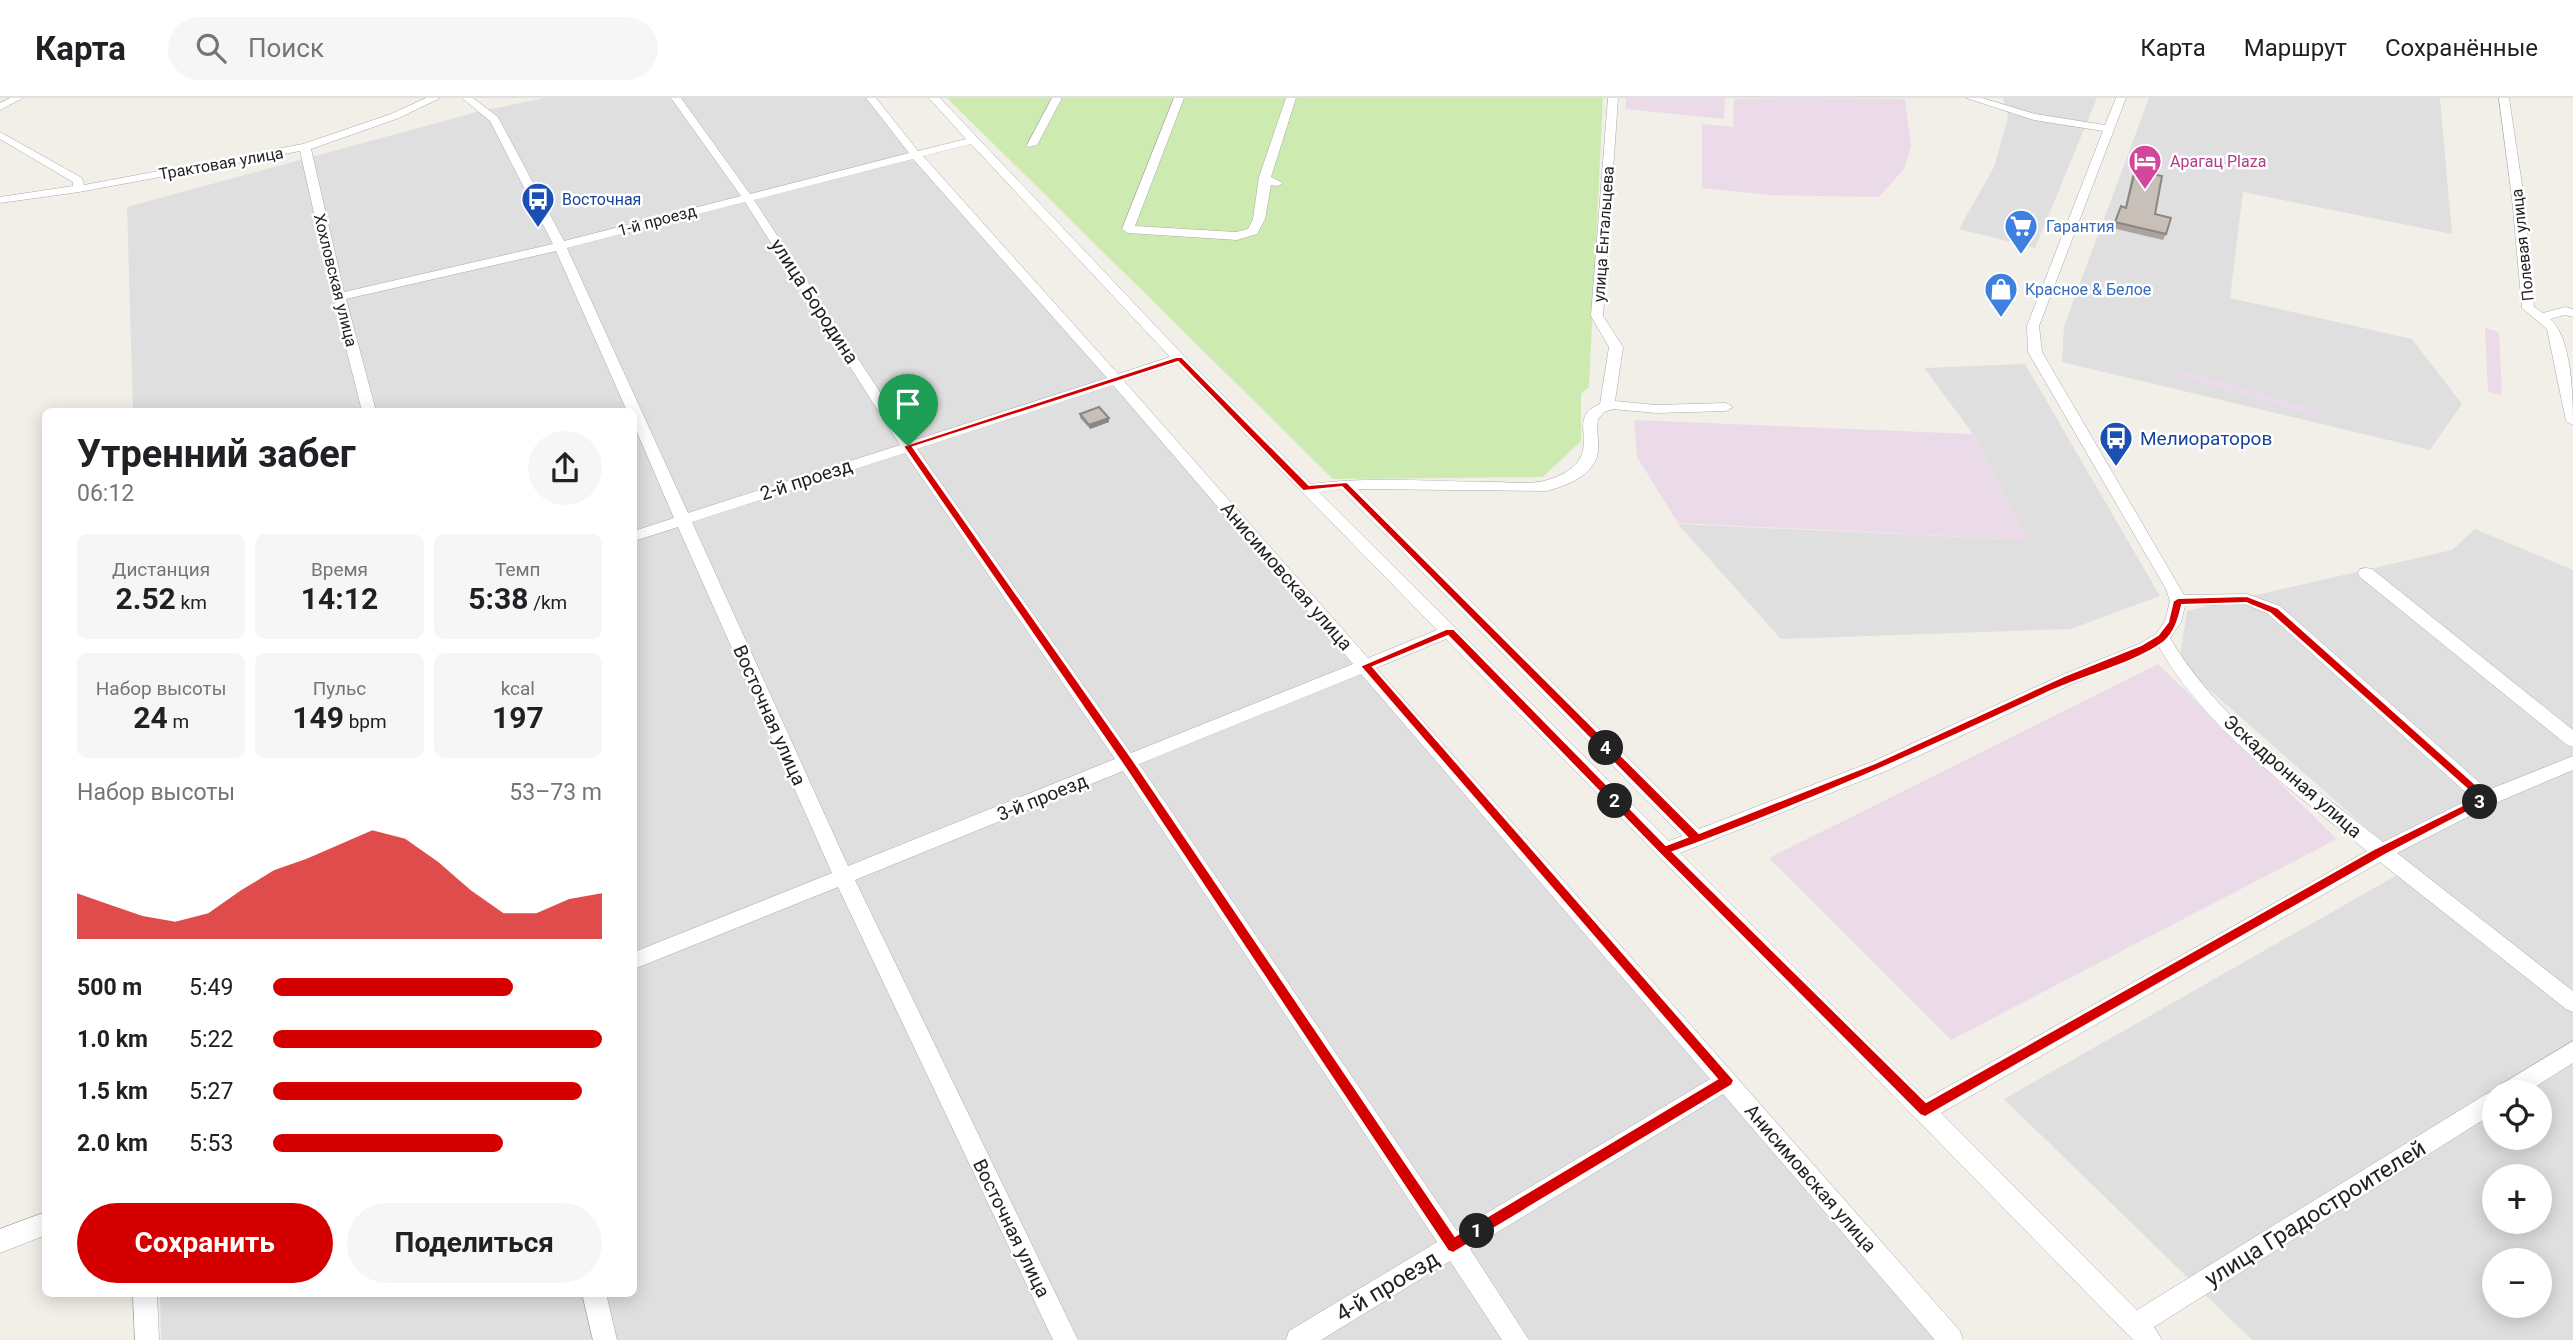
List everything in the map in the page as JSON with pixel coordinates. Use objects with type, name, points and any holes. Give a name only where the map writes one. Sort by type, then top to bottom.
[{"type":"street","points":[[0,107],[18,98]]},
{"type":"street","name":"Трактовая улица","points":[[0,200],[79,189],[305,147],[395,117],[435,98]]},
{"type":"street","name":"Восточная улица","points":[[467,98],[494,119],[560,246],[633,408]]},
{"type":"street","name":"улица Бородина","points":[[676,98],[747,197],[908,446],[1128,763],[1517,1340]]},
{"type":"street","name":"Анисимовская улица","points":[[870,98],[916,155],[1366,666],[1951,1340]]},
{"type":"street","points":[[934,98],[1179,359],[2143,1333]]},
{"type":"street","points":[[1032,145],[1056,98]]},
{"type":"street","points":[[1179,98],[1128,229],[1237,236],[1253,231],[1272,182],[1291,98]]},
{"type":"street","name":"улица Ентальцева","points":[[1607,406],[1616,347],[1597,316],[1612,98]]},
{"type":"street","points":[[1970,98],[2034,117],[2110,129]]},
{"type":"street","points":[[1664,851],[1880,766],[2162,638],[2173,622],[2178,601],[2174,589],[2035,352],[2033,327],[2122,98]]},
{"type":"street","name":"Полевая улица","points":[[2504,98],[2518,198],[2528,308],[2553,328],[2568,377],[2573,421]]},
{"type":"street","points":[[0,135],[78,180],[79,189]]},
{"type":"street","name":"1-й проезд","points":[[339,297],[560,246],[974,140]]},
{"type":"street","name":"Хохловская улица","points":[[305,147],[339,297],[368,408]]},
{"type":"street","points":[[2540,318],[2565,311],[2573,313]]},
{"type":"street","name":"2-й проезд","points":[[637,535],[1179,359]]},
{"type":"street","points":[[1307,489],[1344,484],[1419,487],[1547,485],[1562,481],[1587,463],[1591,451],[1588,428],[1592,415],[1607,406],[1656,409],[1726,407]]},
{"type":"street","name":"Восточная улица","points":[[637,418],[843,876],[1066,1340]]},
{"type":"street","points":[[1344,484],[1697,839]]},
{"type":"street","points":[[2366,573],[2573,740]]},
{"type":"street","points":[[2178,601],[2247,599],[2274,610],[2486,799]]},
{"type":"street","name":"3-й проезд","points":[[637,960],[1450,631]]},
{"type":"street","name":"Эскадронная улица","points":[[2162,638],[2172,659],[2214,706],[2280,769],[2573,1003]]},
{"type":"street","points":[[1925,1111],[2381,852],[2486,799],[2573,763]]},
{"type":"street","points":[[2527,1080],[2573,1051]]},
{"type":"street","name":"4-й проезд","points":[[1298,1340],[1727,1080]]},
{"type":"street","name":"улица Градостроителей","points":[[2143,1333],[2482,1109]]},
{"type":"street","points":[[0,1241],[42,1225]]},
{"type":"street","points":[[145,1297],[147,1340]]},
{"type":"street","points":[[595,1297],[605,1340]]},
{"type":"shaded area","points":[[545,98],[871,98],[1938,1340],[161,1340],[160,1297],[637,1297],[637,408],[133,408],[127,207],[477,112]]},
{"type":"shaded area","points":[[1626,98],[1725,98],[1724,119],[1625,109]]},
{"type":"shaded area","points":[[2003,98],[2097,98],[2035,248],[1959,229],[1994,167],[2008,117]]},
{"type":"shaded area","points":[[2149,98],[2440,98],[2452,234],[2243,192],[2230,298],[2412,339],[2462,404],[2430,450],[2062,362],[2064,326]]},
{"type":"shaded area","points":[[1734,99],[1905,99],[1911,147],[1904,169],[1879,197],[1770,195],[1702,188],[1702,124],[1733,127]]},
{"type":"shaded area","points":[[2485,328],[2499,332],[2502,395],[2488,392]]},
{"type":"shaded area","points":[[2025,364],[2160,596],[2071,629],[1781,639],[1678,524],[2028,540],[1973,434],[1924,368]]},
{"type":"shaded area","points":[[2179,369],[2319,411],[2317,417],[2176,375]]},
{"type":"shaded area","points":[[1634,420],[1973,434],[2029,540],[1678,523],[1637,457]]},
{"type":"shaded area","points":[[2475,529],[2573,570],[2573,1340],[2252,1340],[2004,1099],[2411,867],[2179,663],[2187,611],[2452,550]]},
{"type":"shaded area","points":[[2158,664],[2337,839],[1951,1040],[1769,858]]},
{"type":"green space","points":[[947,98],[1603,98],[1589,387],[1581,394],[1581,441],[1543,477],[1333,479]]},
{"type":"building","points":[[2135,171],[2162,176],[2155,214],[2171,218],[2166,234],[2115,222],[2121,206],[2126,208]]},
{"type":"building","points":[[1099,407],[1109,418],[1089,425],[1080,414]]},
{"type":"place","name":"Арагац Plaza","points":[[2145,191]]},
{"type":"place","name":"Восточная","points":[[538,229]]},
{"type":"place","name":"Гарантия","points":[[2021,256]]},
{"type":"place","name":"Красное & Белое","points":[[2001,319]]},
{"type":"place","name":"Мелиораторов","points":[[2116,468]]},
{"type":"route","points":[[908,446],[1128,763],[1453,1245],[1727,1080],[1366,666],[1450,631],[1664,851],[1697,839],[1880,766],[2068,679],[2145,648],[2162,638],[2173,622],[2178,601],[2247,599],[2274,610],[2486,799],[2381,852],[1925,1111],[1664,851],[1697,839],[1344,484],[1307,489],[1179,359],[908,446]]}]
